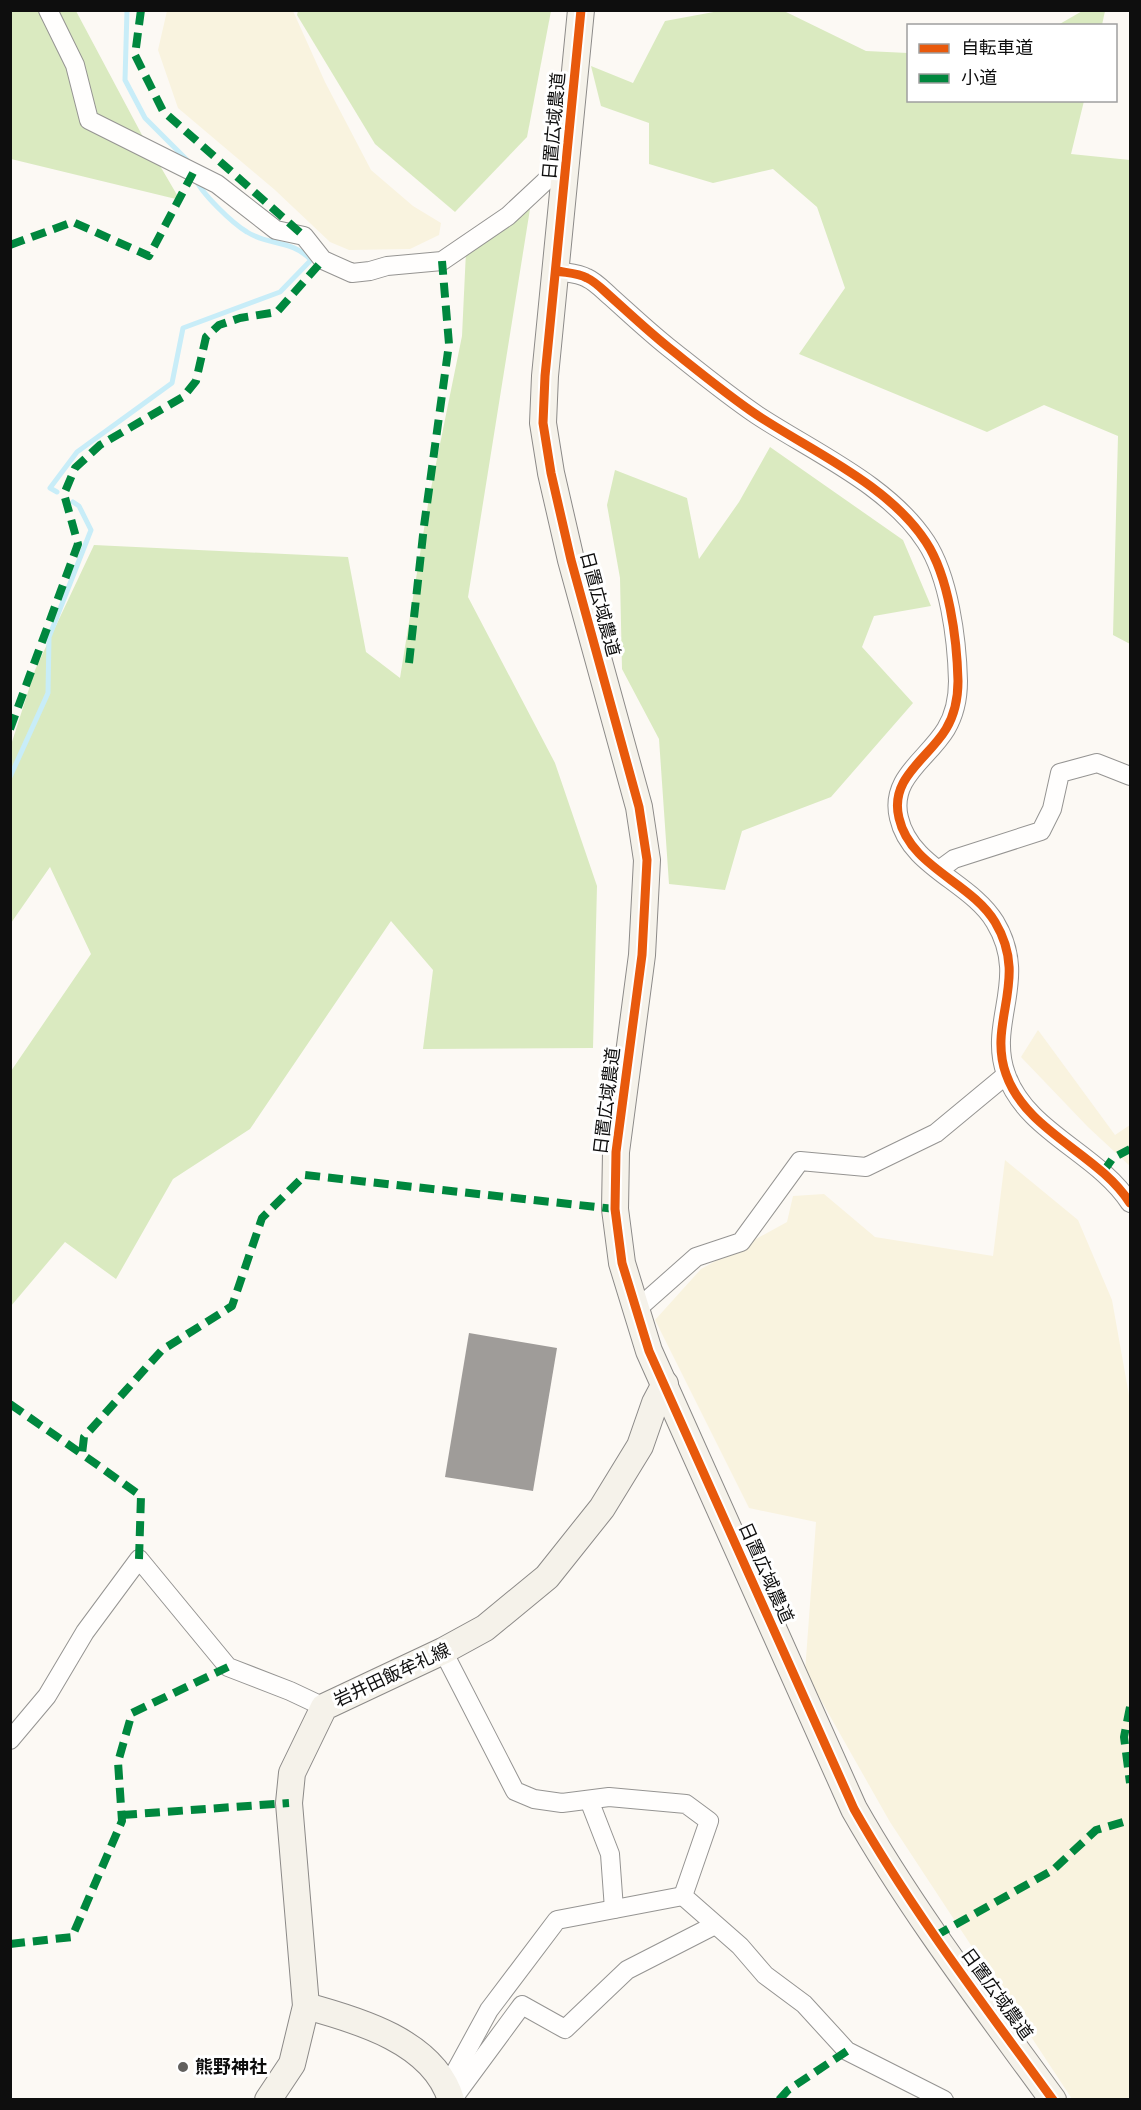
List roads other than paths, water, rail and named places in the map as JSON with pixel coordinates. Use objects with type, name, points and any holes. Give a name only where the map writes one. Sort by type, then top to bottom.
[{"type":"street","points":[[48,10],[75,65],[89,120],[217,184],[276,230],[304,236],[323,260],[352,273],[387,266],[441,261],[508,216],[568,160]]},
{"type":"street","name":"日置広域農道","points":[[581,10],[544,411],[551,473],[571,560],[639,807],[646,860],[642,955],[616,1152],[615,1209],[622,1263],[635,1311],[665,1384],[854,1809],[877,1849],[934,1936],[1053,2100]]},
{"type":"street","points":[[557,271],[590,278],[657,338],[728,395],[892,503],[928,544],[952,615],[957,696],[946,728],[908,772],[902,784],[898,808],[903,832],[916,849],[980,904],[994,920],[1008,951],[1010,990],[1002,1028],[1002,1052],[1006,1075],[1020,1101],[1111,1179],[1131,1203]]},
{"type":"street","points":[[939,870],[954,859],[1041,831],[1052,809],[1060,773],[1097,763],[1131,776]]},
{"type":"street","points":[[635,1311],[696,1257],[741,1242],[800,1161],[866,1167],[936,1133],[1006,1075]]},
{"type":"street","name":"岩井田飯牟礼線","points":[[268,2100],[292,2064],[306,2006],[289,1803],[292,1773],[324,1707],[443,1651],[485,1628],[547,1577],[602,1508],[640,1446],[655,1403],[665,1384]]},
{"type":"street","points":[[10,1740],[47,1696],[85,1632],[139,1559],[228,1667],[266,1680],[324,1707]]},
{"type":"street","points":[[443,1651],[515,1791],[534,1799],[562,1803],[609,1797],[686,1804],[709,1821],[683,1896]]},
{"type":"street","points":[[589,1800],[610,1854],[614,1909]]},
{"type":"street","points":[[450,2095],[489,2010],[557,1920],[683,1896]]},
{"type":"street","points":[[683,1896],[740,1946],[765,1975],[804,2004],[848,2051],[944,2100]]},
{"type":"street","points":[[450,2095],[522,2005],[566,2029],[627,1970],[715,1925]]},
{"type":"street","points":[[306,2006],[361,2020],[425,2057],[450,2095]]},
{"type":"waterway","points":[[127,10],[125,80],[145,118],[188,161]]},
{"type":"waterway","points":[[57,492],[50,488],[77,452],[172,383],[183,328],[280,292],[311,260],[296,249],[255,236],[241,228],[210,199],[195,178]]},
{"type":"waterway","points":[[10,777],[48,693],[49,637],[91,530],[79,506],[73,502]]},
{"type":"place","name":"熊野神社","points":[[183,2067]]}]
